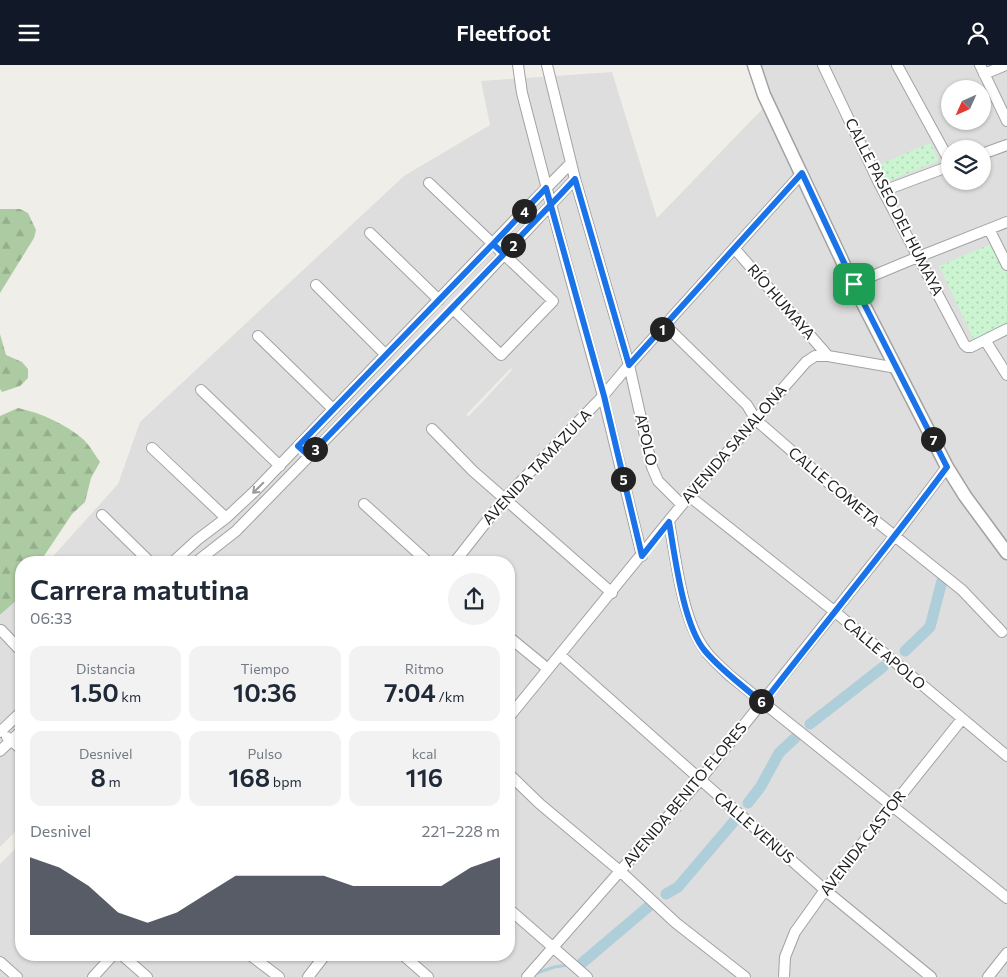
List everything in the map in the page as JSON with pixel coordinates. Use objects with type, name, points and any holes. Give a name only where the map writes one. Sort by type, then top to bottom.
[{"type":"street","points":[[518,65],[522,93],[546,188],[604,396],[642,556]]},
{"type":"street","name":"APOLO","points":[[547,65],[575,179],[629,365],[652,467],[658,481],[682,505]]},
{"type":"street","points":[[754,65],[764,95],[854,284],[947,467],[965,496],[1007,553]]},
{"type":"street","name":"CALLE PASEO DEL HUMAYA","points":[[824,65],[883,191],[964,343],[967,347],[971,347],[985,340]]},
{"type":"street","points":[[897,65],[941,146]]},
{"type":"street","points":[[1006,65],[982,70],[1007,121]]},
{"type":"street","points":[[991,151],[1007,145]]},
{"type":"street","points":[[180,556],[226,518],[280,465],[572,163]]},
{"type":"street","points":[[883,191],[941,169]]},
{"type":"street","name":"AVENIDA TAMAZULA","points":[[459,556],[505,498],[604,396],[629,365],[802,173]]},
{"type":"street","points":[[204,556],[236,531],[453,309],[575,179]]},
{"type":"street","points":[[429,183],[553,301],[502,355],[453,309]]},
{"type":"street","points":[[513,222],[523,233]]},
{"type":"street","points":[[854,284],[1007,222]]},
{"type":"street","points":[[988,229],[1007,265]]},
{"type":"street","points":[[370,233],[439,300]]},
{"type":"street","name":"RÍO HUMAYA","points":[[734,248],[828,356]]},
{"type":"street","points":[[316,285],[386,355]]},
{"type":"street","name":"CALLE COMETA","points":[[665,325],[747,405],[756,420],[894,537],[962,591],[1002,632]]},
{"type":"street","points":[[1007,329],[985,340],[1007,375]]},
{"type":"street","points":[[258,336],[333,409]]},
{"type":"street","name":"AVENIDA SANALONA","points":[[515,710],[612,593],[689,496],[806,362],[816,356],[828,356],[897,368]]},
{"type":"street","points":[[201,390],[280,465]]},
{"type":"street","points":[[432,429],[473,471],[612,593]]},
{"type":"street","points":[[298,446],[309,456]]},
{"type":"street","points":[[152,448],[226,518]]},
{"type":"street","name":"AVENIDA BENITO FLORES","points":[[527,977],[700,780],[894,537],[947,467]]},
{"type":"street","name":"CALLE APOLO","points":[[689,496],[834,611],[1007,756]]},
{"type":"street","points":[[364,504],[421,556]]},
{"type":"street","points":[[102,515],[144,556]]},
{"type":"street","points":[[669,522],[682,593],[691,623],[704,650],[729,675],[763,703],[1007,898]]},
{"type":"street","points":[[1,630],[15,645]]},
{"type":"street","points":[[515,642],[548,669]]},
{"type":"street","name":"CALLE VENUS","points":[[560,655],[825,890],[931,977]]},
{"type":"street","points":[[15,718],[0,732],[15,744]]},
{"type":"street","name":"AVENIDA CASTOR","points":[[784,977],[785,957],[795,932],[825,890],[962,719]]},
{"type":"street","points":[[0,751],[15,737]]},
{"type":"street","points":[[515,779],[540,804],[620,871],[676,923],[745,977]]},
{"type":"street","points":[[515,914],[587,977]]},
{"type":"street","points":[[988,977],[1007,953]]},
{"type":"street","points":[[94,977],[108,961]]},
{"type":"street","points":[[129,961],[147,977]]},
{"type":"street","points":[[258,961],[278,977]]},
{"type":"street","points":[[308,977],[320,961]]},
{"type":"street","points":[[410,961],[428,977]]},
{"type":"street","points":[[0,962],[17,977]]},
{"type":"shaded area","points":[[756,65],[1007,65],[1007,977],[0,977],[0,864],[15,849],[15,961],[515,961],[515,556],[53,556],[118,484],[140,422],[404,176],[490,125],[481,81],[612,72],[657,218],[769,102]],"holes":[[[511,368],[512,370],[469,416],[466,415]]]},
{"type":"shaded area","points":[[15,599],[15,832],[0,847],[0,616]]},
{"type":"green space","points":[[930,143],[939,161],[888,181],[878,165]]},
{"type":"green space","points":[[0,209],[20,209],[28,213],[36,230],[34,238],[0,293]]},
{"type":"green space","points":[[998,241],[1007,258],[1007,324],[974,340],[939,266]]},
{"type":"green space","points":[[0,334],[6,355],[22,362],[28,369],[28,378],[20,386],[2,392],[0,389]]},
{"type":"green space","points":[[18,408],[44,416],[61,424],[84,440],[100,462],[91,478],[85,502],[72,514],[44,556],[15,556],[15,601],[0,615],[0,416]]},
{"type":"waterway","points":[[905,651],[930,627],[943,577]]},
{"type":"waterway","points":[[810,724],[883,667]]},
{"type":"waterway","points":[[748,803],[761,786],[779,753],[795,738]]},
{"type":"waterway","points":[[666,894],[678,887],[736,819]]},
{"type":"waterway","points":[[582,963],[648,907]]},
{"type":"waterway","points":[[575,964],[582,963]]},
{"type":"waterway","points":[[534,974],[554,967],[569,965]]},
{"type":"route","points":[[854,284],[802,173],[629,365],[575,179],[561,194],[551,204],[523,233],[504,254],[493,244],[298,446],[309,456],[453,309],[504,254],[493,244],[546,188],[551,204],[604,396],[642,556],[669,522],[682,593],[691,623],[704,650],[729,675],[763,703],[947,467],[854,284]]}]
